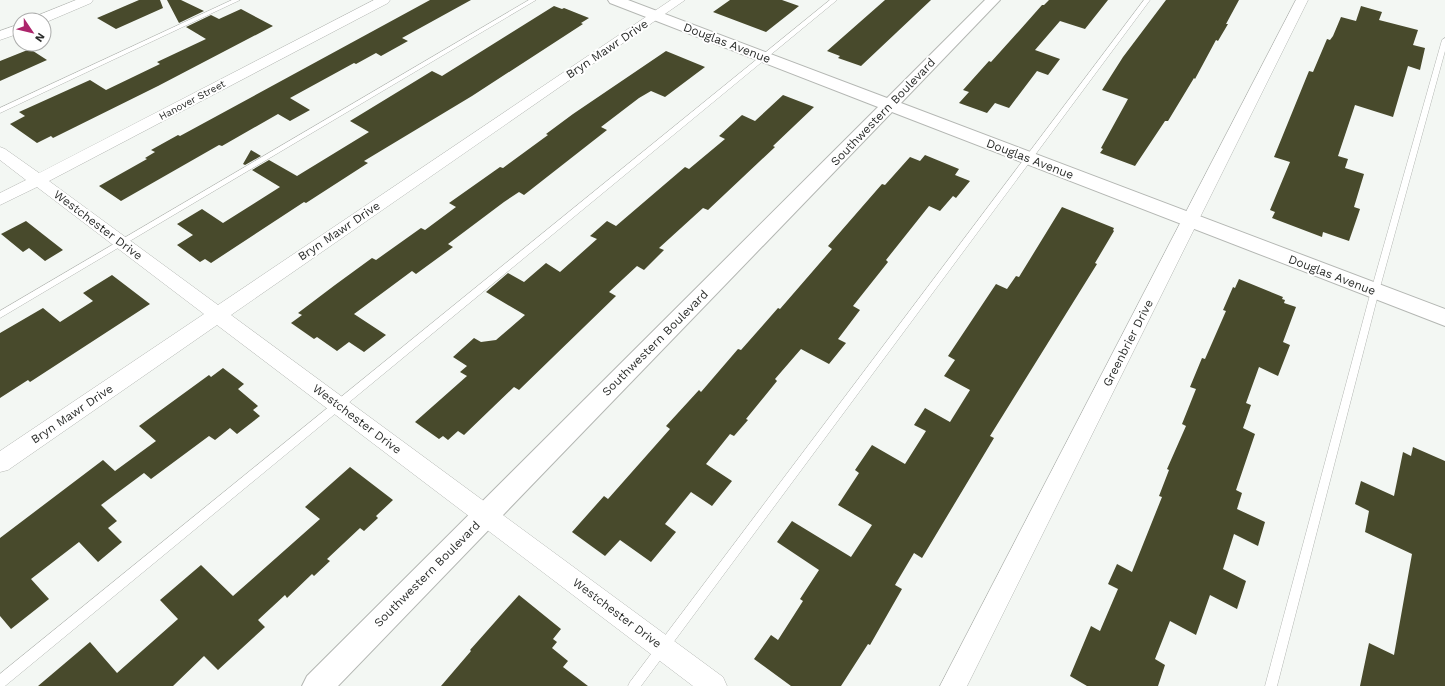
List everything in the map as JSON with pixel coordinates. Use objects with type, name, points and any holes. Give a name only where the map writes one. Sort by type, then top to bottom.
[{"type":"street","points":[[52,15],[87,0]]},
{"type":"street","name":"Hanover Street","points":[[0,200],[384,0]]},
{"type":"street","name":"Douglas Avenue","points":[[615,0],[1445,318]]},
{"type":"street","name":"Bryn Mawr Drive","points":[[0,463],[679,0]]},
{"type":"street","name":"Southwestern Boulevard","points":[[317,686],[993,0]]},
{"type":"street","name":"Greenbrier Drive","points":[[953,686],[1191,221],[1302,0]]},
{"type":"street","points":[[0,36],[12,31]]},
{"type":"street","name":"Westchester Drive","points":[[0,152],[714,686]]},
{"type":"lane","points":[[0,111],[237,0]]},
{"type":"lane","points":[[0,315],[533,0]]},
{"type":"lane","points":[[0,682],[834,0]]},
{"type":"lane","points":[[634,686],[1147,0]]},
{"type":"lane","points":[[1271,686],[1375,291],[1445,40]]},
{"type":"building","points":[[139,0],[160,0],[163,8],[116,29],[97,18]]},
{"type":"building","points":[[167,0],[181,0],[204,11],[179,23]]},
{"type":"building","points":[[430,0],[471,0],[402,38],[408,41],[381,56],[376,53],[356,64],[354,63],[290,98],[310,110],[290,121],[278,114],[222,146],[219,145],[121,201],[99,186],[147,159],[145,158],[155,152],[151,150],[178,135],[180,136]]},
{"type":"building","points":[[730,0],[782,0],[799,6],[766,32],[713,12]]},
{"type":"building","points":[[885,0],[931,0],[861,66],[838,58],[840,56],[827,51]]},
{"type":"building","points":[[1049,0],[1108,0],[1085,29],[1060,21],[1035,50],[1060,59],[1048,75],[1037,71],[1009,108],[995,103],[987,113],[959,103],[969,92],[963,90],[989,61],[991,62],[1042,5]]},
{"type":"building","points":[[1166,0],[1239,0],[1226,24],[1228,24],[1218,41],[1216,40],[1195,79],[1194,78],[1168,121],[1165,121],[1135,166],[1100,153],[1103,149],[1101,148],[1128,99],[1102,90],[1123,57]]},
{"type":"building","points":[[554,6],[562,9],[564,8],[589,18],[581,23],[583,24],[472,96],[364,161],[368,163],[306,203],[304,202],[211,263],[205,259],[200,262],[177,245],[193,235],[177,224],[202,209],[223,223],[280,187],[252,170],[269,160],[297,176],[369,132],[350,121],[432,71],[442,76]]},
{"type":"building","points":[[1361,6],[1382,12],[1379,20],[1418,30],[1413,45],[1425,48],[1420,70],[1408,66],[1393,117],[1355,105],[1338,156],[1348,159],[1345,168],[1364,174],[1354,207],[1360,209],[1349,241],[1323,232],[1322,237],[1272,218],[1275,212],[1270,210],[1290,162],[1274,157],[1309,71],[1313,72],[1327,39],[1330,40],[1333,36],[1341,17],[1356,21]]},
{"type":"building","points":[[241,9],[273,26],[158,86],[53,138],[51,136],[37,143],[10,124],[25,116],[19,112],[90,80],[106,90],[160,64],[157,62],[206,39],[186,27],[211,15],[219,19]]},
{"type":"building","points":[[666,51],[705,67],[665,97],[651,91],[639,98],[601,127],[607,130],[524,195],[519,192],[504,202],[448,244],[453,247],[416,274],[412,271],[354,314],[386,335],[364,352],[349,342],[337,351],[317,337],[314,339],[291,323],[302,315],[298,313],[372,258],[376,260],[421,228],[425,230],[456,207],[449,203],[500,167],[503,168],[548,135],[546,134],[573,114]]},
{"type":"building","points":[[22,52],[35,52],[47,60],[0,81],[0,61]]},
{"type":"building","points":[[783,95],[814,107],[773,146],[775,147],[708,210],[703,208],[659,248],[664,250],[644,270],[637,266],[609,292],[616,296],[519,390],[514,387],[464,435],[458,431],[448,440],[443,436],[439,439],[415,422],[467,376],[460,372],[467,366],[453,357],[474,338],[481,342],[496,340],[525,315],[486,292],[508,273],[524,282],[546,263],[560,272],[597,239],[590,236],[607,221],[616,226],[685,167],[689,169],[725,139],[719,136],[742,115],[755,121]]},
{"type":"building","points":[[251,150],[261,156],[245,165],[243,164]]},
{"type":"building","points":[[925,155],[959,169],[955,175],[970,181],[956,198],[953,196],[940,211],[929,206],[886,260],[888,262],[853,306],[860,310],[838,339],[846,343],[829,364],[801,349],[775,379],[777,381],[746,419],[748,420],[734,436],[730,434],[706,464],[732,481],[712,506],[691,492],[665,524],[676,532],[651,562],[620,540],[605,556],[572,532],[604,496],[608,499],[670,429],[666,426],[699,390],[701,392],[738,349],[741,350],[778,308],[780,309],[832,249],[828,246],[882,184],[885,185],[910,157],[920,161]]},
{"type":"building","points":[[1062,207],[1114,228],[1114,231],[1095,263],[1097,264],[990,436],[994,438],[922,558],[914,553],[895,585],[902,589],[870,645],[868,644],[841,686],[791,686],[754,659],[771,635],[778,640],[803,601],[800,599],[819,570],[777,542],[792,521],[851,557],[872,525],[838,505],[859,473],[855,470],[872,445],[905,464],[926,431],[914,425],[925,408],[950,422],[970,390],[944,376],[955,360],[948,356],[996,284],[1007,289],[1016,276],[1019,277]]},
{"type":"building","points":[[26,221],[63,250],[45,261],[29,248],[23,252],[1,234]]},
{"type":"building","points":[[112,275],[150,304],[30,382],[28,380],[0,398],[0,333],[43,308],[60,322],[93,301],[83,293]]},
{"type":"building","points":[[1239,279],[1283,297],[1282,299],[1285,300],[1284,303],[1296,307],[1283,342],[1290,345],[1278,376],[1259,367],[1246,403],[1251,405],[1243,428],[1255,434],[1236,490],[1242,493],[1237,509],[1265,522],[1258,546],[1234,534],[1223,569],[1246,581],[1237,609],[1210,595],[1196,635],[1170,621],[1155,659],[1165,665],[1158,686],[1087,686],[1070,676],[1091,626],[1100,631],[1118,589],[1108,584],[1117,564],[1132,572],[1162,497],[1159,496],[1169,470],[1167,469],[1186,426],[1182,424],[1196,389],[1190,387],[1202,358],[1205,359],[1226,311],[1223,310],[1233,287],[1235,288]]},
{"type":"building","points":[[223,368],[244,384],[238,389],[258,406],[253,410],[260,416],[237,434],[230,428],[215,440],[209,436],[151,479],[144,473],[101,505],[117,521],[108,528],[122,542],[98,562],[79,542],[31,579],[49,599],[11,629],[0,616],[0,538],[103,460],[115,471],[156,441],[139,426],[209,375],[211,377]]},
{"type":"building","points":[[1413,447],[1445,461],[1445,686],[1360,686],[1369,643],[1394,655],[1412,554],[1365,532],[1369,511],[1355,504],[1361,481],[1394,496],[1403,452],[1411,456]]},
{"type":"building","points":[[350,467],[393,500],[376,516],[378,518],[364,531],[360,528],[327,559],[330,561],[314,576],[312,574],[287,598],[285,595],[258,620],[265,627],[218,670],[204,656],[173,686],[38,686],[90,642],[117,673],[178,619],[160,600],[201,565],[233,596],[320,519],[305,507]]},
{"type":"building","points":[[519,595],[561,629],[553,639],[557,642],[552,648],[568,661],[563,667],[588,686],[441,686],[471,651],[470,650]]}]
